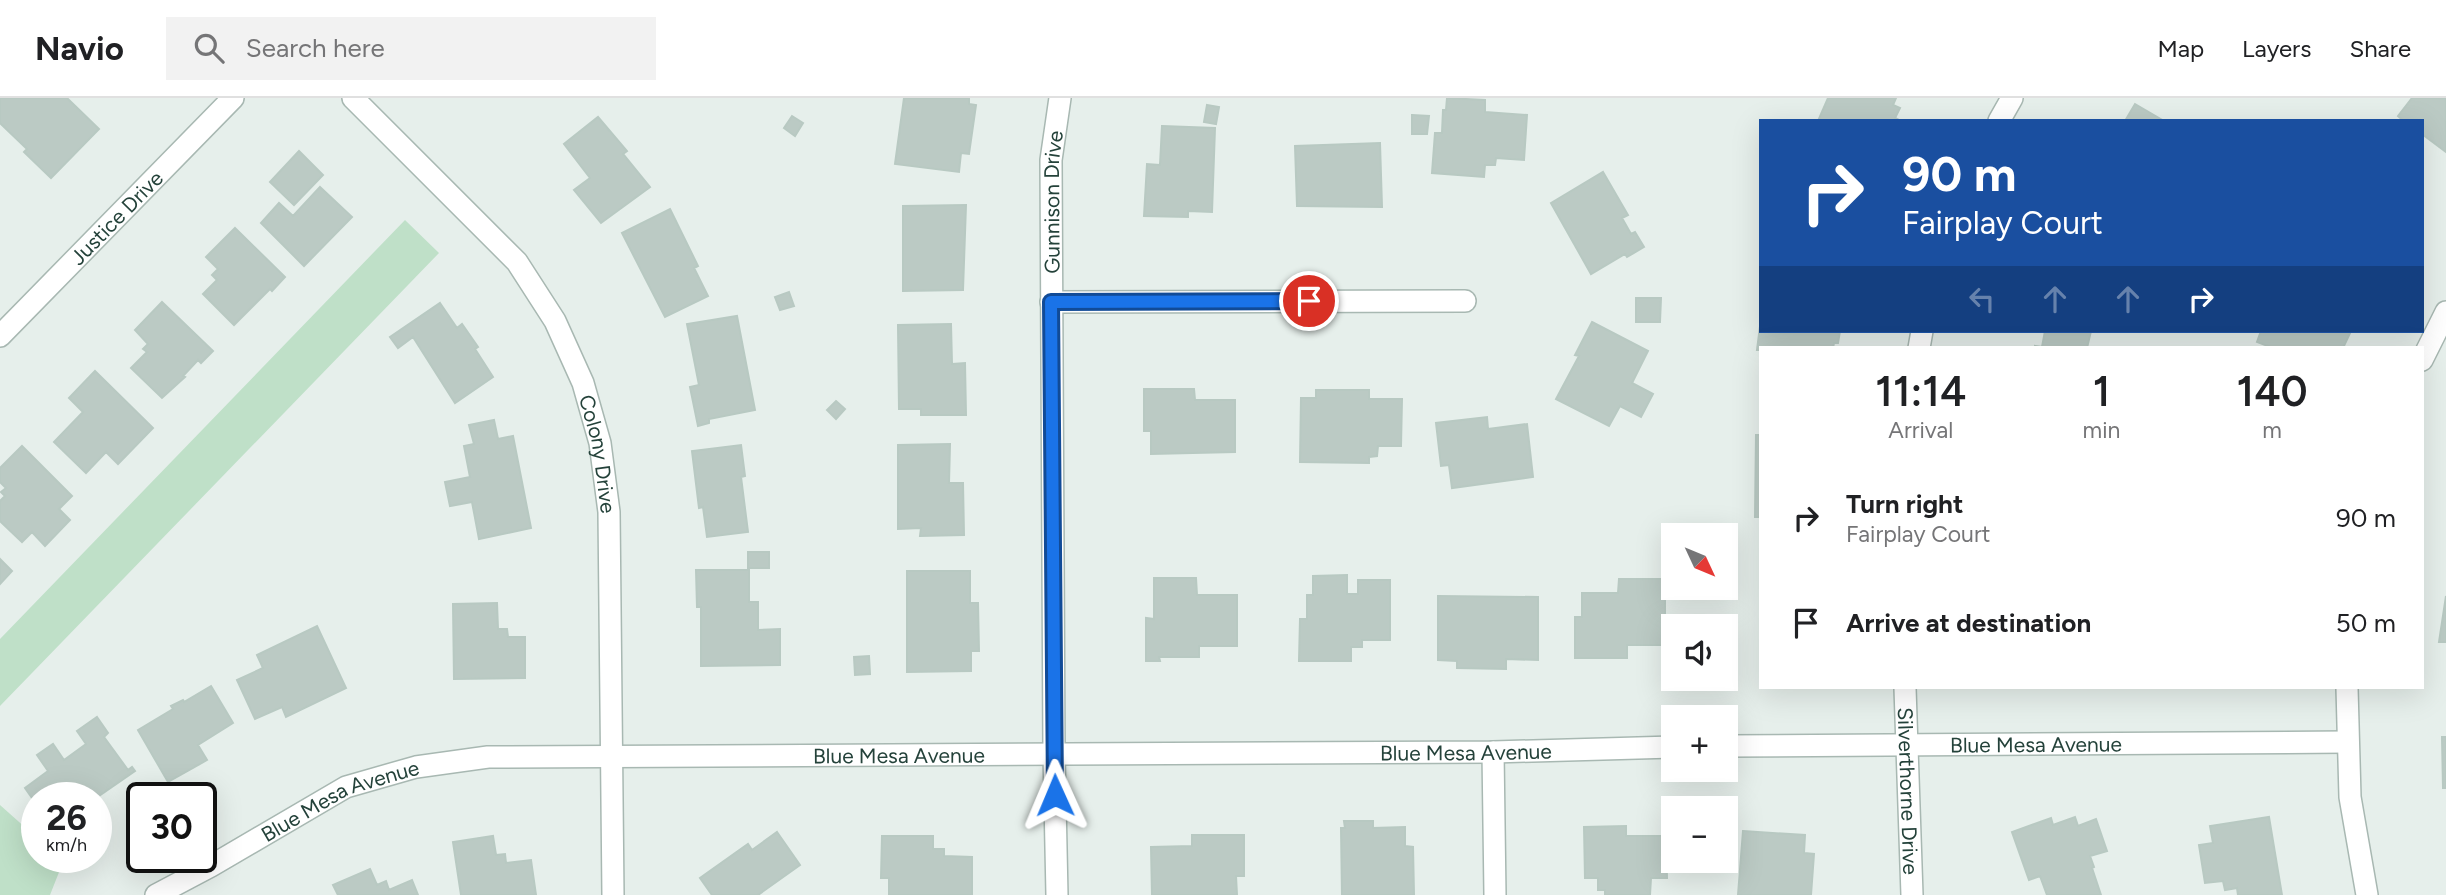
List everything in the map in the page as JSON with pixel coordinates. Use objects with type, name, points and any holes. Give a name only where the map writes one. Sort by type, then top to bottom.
[{"type":"street","name":"Justice Drive","points":[[0,336],[233,98]]},
{"type":"street","name":"Colony Drive","points":[[353,98],[517,262],[555,321],[583,383],[600,443],[609,512],[613,895]]},
{"type":"street","name":"Gunnison Drive","points":[[1057,895],[1051,160],[1060,98]]},
{"type":"street","points":[[2000,119],[2012,98]]},
{"type":"street","points":[[1051,302],[1465,301]]},
{"type":"street","points":[[2424,356],[2446,312]]},
{"type":"street","name":"Silverthorne Drive","points":[[1905,689],[1912,895]]},
{"type":"street","points":[[2347,689],[2350,797],[2367,895]]},
{"type":"street","name":"Blue Mesa Avenue","points":[[1738,746],[2347,742]]},
{"type":"street","name":"Blue Mesa Avenue","points":[[156,895],[346,787],[416,767],[488,757],[1493,752],[1661,747]]},
{"type":"street","points":[[1493,752],[1494,895]]},
{"type":"green space","points":[[405,220],[439,253],[0,706],[0,639]]},
{"type":"green space","points":[[0,805],[21,824],[21,873],[59,873],[50,895],[0,895]]},
{"type":"building","points":[[0,98],[67,98],[99,129],[51,178],[24,152],[27,149],[0,123]]},
{"type":"building","points":[[904,98],[969,98],[969,104],[976,105],[969,154],[961,153],[959,172],[895,164]]},
{"type":"building","points":[[1447,98],[1485,100],[1485,112],[1527,115],[1524,160],[1496,158],[1495,165],[1485,165],[1484,177],[1432,173],[1435,133],[1442,133],[1443,110],[1446,110]]},
{"type":"building","points":[[1828,98],[1896,98],[1893,105],[1900,108],[1895,118],[1897,119],[1819,119]]},
{"type":"building","points":[[2412,98],[2446,98],[2446,152],[2424,136],[2424,119],[2402,119],[2398,116]]},
{"type":"building","points":[[2135,104],[2161,119],[2126,119]]},
{"type":"building","points":[[1207,105],[1219,107],[1216,124],[1204,122]]},
{"type":"building","points":[[1412,115],[1429,116],[1427,134],[1412,134]]},
{"type":"building","points":[[792,116],[803,123],[795,136],[784,128]]},
{"type":"building","points":[[598,117],[627,151],[623,154],[650,187],[601,223],[574,190],[590,178],[564,144]]},
{"type":"building","points":[[1162,126],[1215,128],[1212,212],[1188,211],[1188,217],[1144,216],[1147,164],[1160,165]]},
{"type":"building","points":[[1380,143],[1382,207],[1297,206],[1295,146]]},
{"type":"building","points":[[299,151],[323,175],[294,205],[270,182]]},
{"type":"building","points":[[1603,172],[1628,215],[1622,218],[1631,234],[1635,232],[1644,247],[1627,257],[1625,254],[1591,274],[1551,203]]},
{"type":"building","points":[[320,187],[352,217],[304,266],[261,223],[279,203],[293,216]]},
{"type":"building","points":[[966,205],[963,290],[903,291],[903,206]]},
{"type":"building","points":[[670,209],[698,266],[694,268],[708,296],[665,317],[622,233]]},
{"type":"building","points":[[235,228],[285,277],[234,325],[203,294],[217,280],[212,275],[218,269],[206,257]]},
{"type":"building","points":[[789,292],[794,306],[780,310],[775,297]]},
{"type":"building","points":[[1636,298],[1661,298],[1660,322],[1636,322]]},
{"type":"building","points":[[162,302],[213,351],[201,363],[198,360],[183,376],[185,377],[162,398],[131,368],[147,352],[143,349],[148,344],[135,330]]},
{"type":"building","points":[[440,303],[457,328],[462,324],[478,347],[475,349],[493,377],[455,403],[413,337],[398,348],[390,337]]},
{"type":"building","points":[[737,316],[755,410],[709,419],[709,423],[698,426],[690,387],[699,385],[687,324]]},
{"type":"building","points":[[1592,322],[1648,351],[1632,383],[1653,394],[1641,417],[1620,406],[1609,426],[1556,399],[1579,356],[1575,355]]},
{"type":"building","points":[[951,324],[952,364],[965,363],[966,415],[921,415],[921,409],[899,409],[898,325]]},
{"type":"building","points":[[1759,333],[1840,333],[1838,343],[1834,343],[1833,346],[1759,346],[1757,350]]},
{"type":"building","points":[[2045,333],[2091,333],[2087,346],[2042,346]]},
{"type":"building","points":[[2260,333],[2350,333],[2344,346],[2268,346],[2257,342]]},
{"type":"building","points":[[95,371],[153,428],[118,464],[106,452],[86,473],[54,442],[83,412],[69,398]]},
{"type":"building","points":[[1144,389],[1194,389],[1195,400],[1235,400],[1235,452],[1151,454],[1151,431],[1144,431]]},
{"type":"building","points":[[1316,390],[1369,390],[1369,399],[1402,399],[1401,446],[1378,446],[1377,456],[1369,457],[1369,463],[1300,462],[1301,398],[1316,398]]},
{"type":"building","points":[[836,401],[845,409],[836,419],[827,410]]},
{"type":"building","points":[[1487,417],[1488,429],[1527,424],[1533,477],[1452,488],[1449,465],[1441,466],[1436,423]]},
{"type":"building","points":[[494,420],[498,439],[513,436],[531,528],[479,539],[472,502],[450,506],[445,482],[470,477],[464,446],[474,444],[469,425]]},
{"type":"building","points":[[1756,435],[1759,435],[1759,517],[1755,517]]},
{"type":"building","points":[[950,444],[949,483],[963,483],[964,535],[920,536],[921,528],[898,529],[898,445]]},
{"type":"building","points":[[741,445],[745,476],[741,477],[748,532],[707,537],[703,507],[699,508],[692,451]]},
{"type":"building","points":[[22,446],[72,496],[59,509],[70,520],[45,546],[32,532],[22,542],[0,521],[0,501],[5,496],[1,492],[6,488],[0,482],[0,468]]},
{"type":"building","points":[[748,552],[769,552],[769,568],[748,568]]},
{"type":"building","points":[[0,559],[12,571],[0,584]]},
{"type":"building","points":[[696,570],[749,570],[749,602],[758,602],[758,630],[780,629],[780,665],[701,666],[701,607],[697,607]]},
{"type":"building","points":[[907,571],[970,571],[970,603],[978,603],[979,651],[971,651],[971,671],[907,672]]},
{"type":"building","points":[[1347,575],[1347,594],[1358,594],[1358,580],[1390,580],[1390,640],[1362,640],[1362,647],[1351,647],[1351,661],[1299,661],[1300,619],[1307,619],[1307,595],[1313,595],[1313,576]]},
{"type":"building","points":[[1154,578],[1196,578],[1197,595],[1237,595],[1237,646],[1199,646],[1199,657],[1159,657],[1160,661],[1146,661],[1146,618],[1154,619]]},
{"type":"building","points":[[1619,579],[1661,579],[1661,600],[1665,600],[1665,614],[1661,614],[1661,645],[1627,645],[1627,658],[1575,658],[1575,617],[1582,617],[1582,593],[1618,593]]},
{"type":"building","points":[[1438,596],[1538,597],[1538,660],[1506,659],[1506,669],[1457,668],[1457,661],[1438,660]]},
{"type":"building","points":[[2446,596],[2446,642],[2439,642]]},
{"type":"building","points":[[497,603],[498,629],[507,629],[508,637],[525,637],[525,678],[454,679],[453,604]]},
{"type":"building","points":[[317,626],[346,688],[286,717],[282,707],[255,719],[237,680],[263,668],[257,655]]},
{"type":"building","points":[[869,656],[870,674],[855,675],[854,657]]},
{"type":"building","points":[[211,686],[233,723],[198,745],[207,760],[168,782],[138,730],[173,709],[171,706],[183,700],[184,702]]},
{"type":"building","points":[[97,717],[108,733],[104,737],[128,770],[132,767],[135,771],[112,787],[112,782],[33,782],[48,771],[37,755],[53,744],[64,760],[86,744],[77,731]]},
{"type":"building","points":[[2442,737],[2446,737],[2446,788],[2443,788]]},
{"type":"building","points":[[2075,817],[2078,826],[2096,819],[2107,851],[2090,856],[2101,895],[2047,895],[2040,876],[2029,880],[2012,832],[2051,818],[2053,825]]},
{"type":"building","points":[[2269,817],[2282,895],[2238,895],[2237,888],[2225,890],[2223,881],[2205,883],[2199,845],[2213,843],[2210,826]]},
{"type":"building","points":[[1344,821],[1373,821],[1373,828],[1405,827],[1405,846],[1413,847],[1414,895],[1342,895],[1341,828],[1345,828]]},
{"type":"building","points":[[1626,826],[1626,836],[1661,836],[1661,873],[1667,873],[1667,878],[1651,878],[1650,895],[1605,895],[1605,890],[1598,890],[1598,878],[1585,878],[1584,827]]},
{"type":"building","points":[[1743,831],[1805,835],[1804,853],[1814,854],[1811,895],[1738,895]]},
{"type":"building","points":[[777,832],[800,865],[758,895],[712,895],[700,878],[748,844],[752,850]]},
{"type":"building","points":[[1192,835],[1244,835],[1244,876],[1236,876],[1237,895],[1152,895],[1151,847],[1192,846]]},
{"type":"building","points":[[493,836],[496,855],[505,854],[506,863],[531,860],[536,895],[461,895],[453,842]]},
{"type":"building","points":[[882,836],[933,836],[933,849],[944,849],[944,856],[972,857],[972,895],[889,895],[889,878],[881,878]]},
{"type":"building","points":[[370,869],[377,885],[386,881],[389,890],[412,880],[418,895],[338,895],[333,885]]},
{"type":"route","points":[[1055,795],[1051,302],[1309,301]]}]
